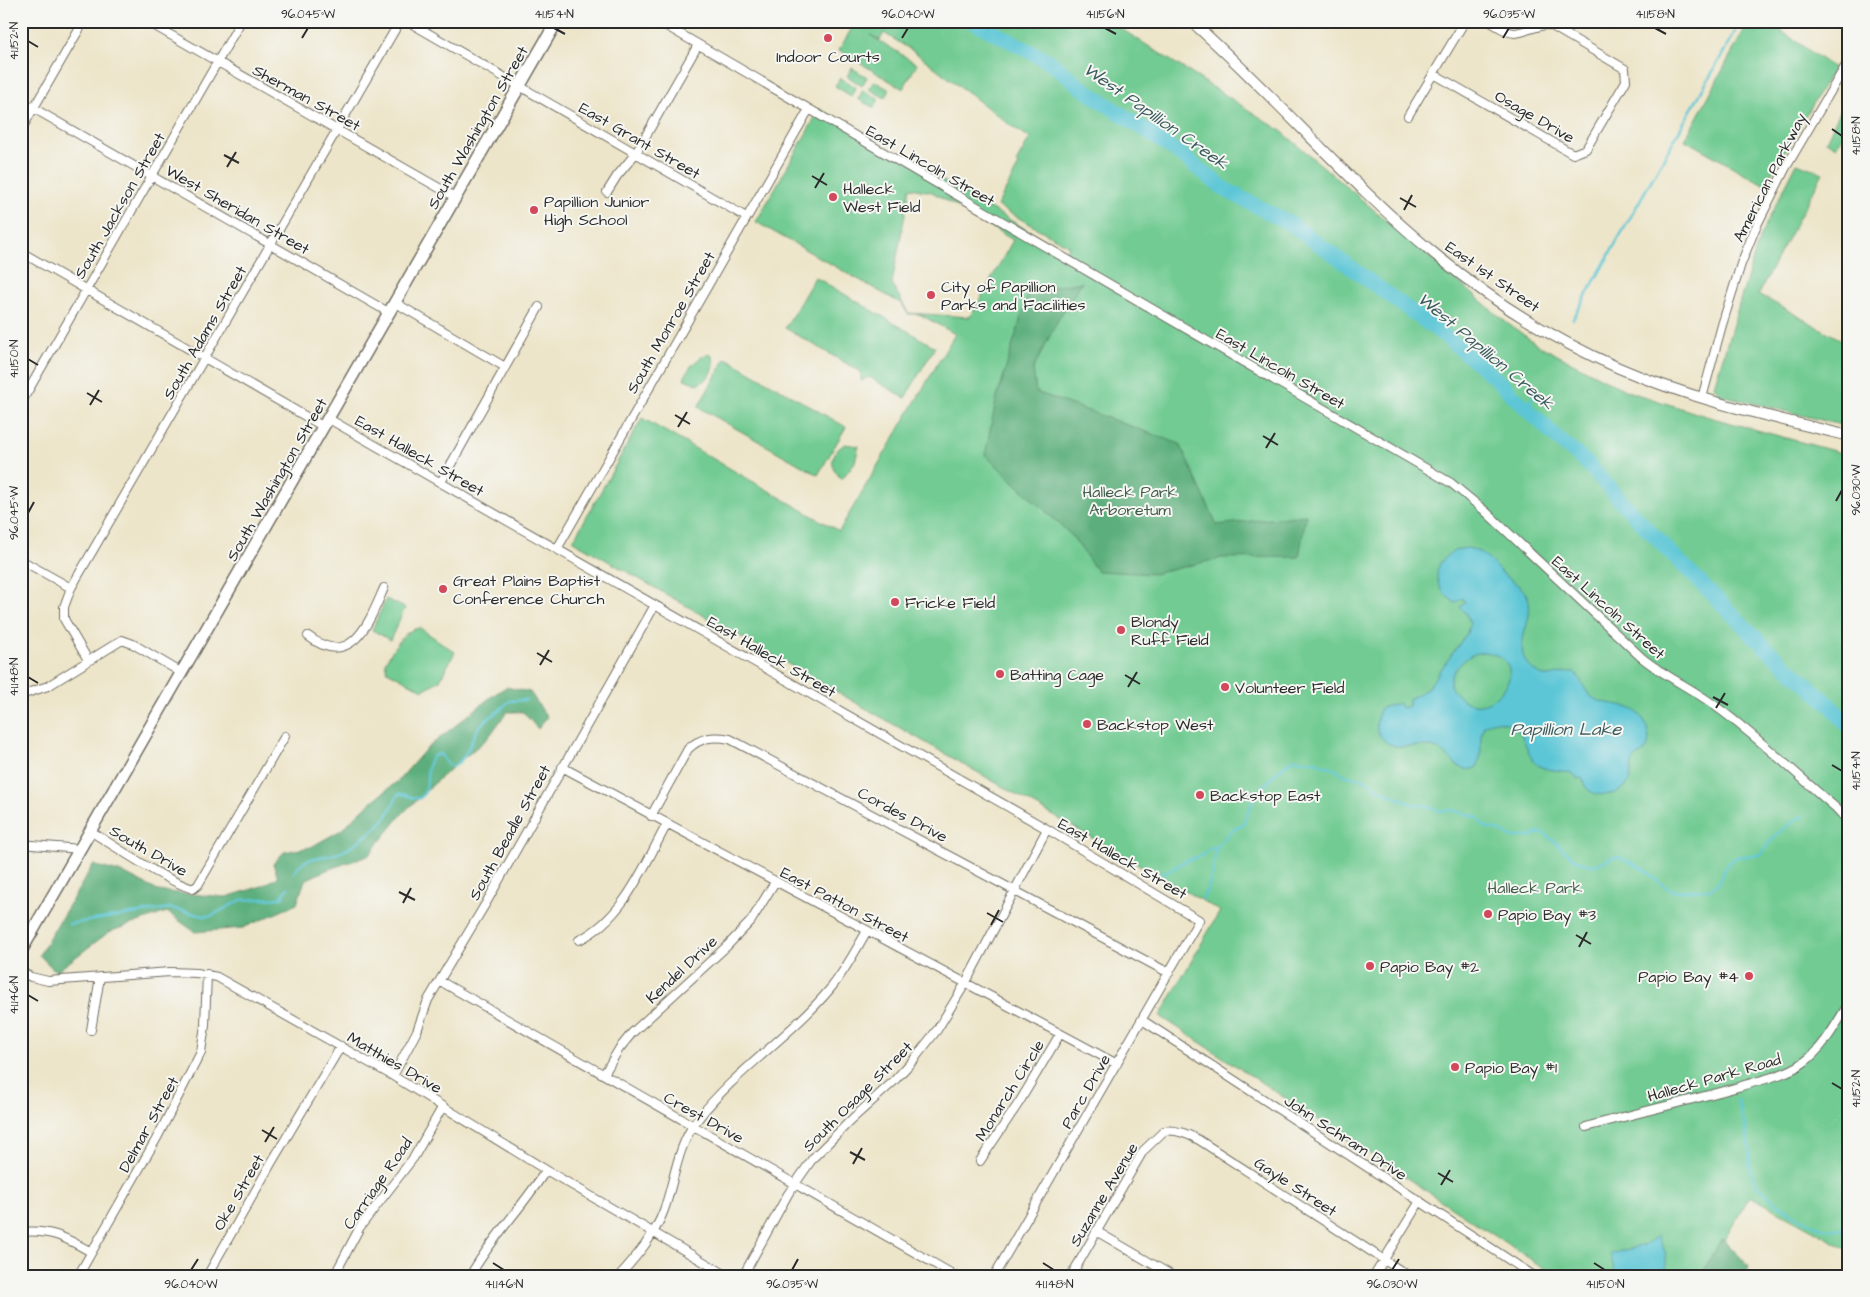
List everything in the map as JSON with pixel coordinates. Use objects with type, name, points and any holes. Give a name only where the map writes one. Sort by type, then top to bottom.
[{"type":"main road","name":"South Washington Street","points":[[21,951],[557,21]]},
{"type":"main road","name":"East 1st Street","points":[[1191,21],[1379,204],[1437,256],[1481,289],[1529,320],[1620,369],[1702,398],[1849,436]]},
{"type":"street","points":[[21,130],[84,21]]},
{"type":"street","name":"Sherman Street","points":[[146,21],[454,197]]},
{"type":"street","name":"South Jackson Street","points":[[21,403],[241,21]]},
{"type":"street","name":"South Adams Street","points":[[88,660],[64,619],[64,607],[71,588],[400,21]]},
{"type":"street","name":"East Grant Street","points":[[407,21],[746,217]]},
{"type":"street","name":"East Lincoln Street","points":[[658,21],[1451,483],[1485,511],[1641,657],[1664,674],[1722,710],[1849,822]]},
{"type":"street","points":[[1408,116],[1465,21]]},
{"type":"street","name":"Osage Drive","points":[[1434,74],[1572,154],[1586,149],[1626,81],[1625,68],[1550,24],[1542,24],[1516,33],[1489,21]]},
{"type":"street","points":[[607,192],[617,176],[636,154],[698,45]]},
{"type":"street","name":"American Parkway","points":[[1702,398],[1741,264],[1755,229],[1785,169],[1849,60]]},
{"type":"street","name":"West Sheridan Street","points":[[21,101],[271,244],[505,367]]},
{"type":"street","name":"South Monroe Street","points":[[557,549],[809,109]]},
{"type":"street","name":"East Halleck Street","points":[[21,252],[205,358],[441,482],[1047,829],[1199,920]]},
{"type":"street","points":[[441,482],[538,307]]},
{"type":"street","points":[[21,560],[71,588]]},
{"type":"street","points":[[308,636],[317,643],[338,648],[355,640],[367,625],[384,588]]},
{"type":"street","name":"South Beadle Street","points":[[393,1076],[418,1031],[422,1013],[428,1000],[655,605]]},
{"type":"street","points":[[21,695],[48,686],[122,640],[133,644],[182,673]]},
{"type":"street","name":"South Drive","points":[[90,831],[184,886],[193,889],[198,885],[285,736]]},
{"type":"street","name":"Cordes Drive","points":[[651,816],[688,749],[695,742],[716,736],[730,739],[1169,973]]},
{"type":"street","name":"East Patton Street","points":[[562,767],[1117,1064]]},
{"type":"street","points":[[579,940],[610,917],[628,896],[666,824]]},
{"type":"street","name":"South Osage Street","points":[[743,1276],[794,1183],[813,1158],[893,1082],[937,1030],[965,984],[1047,829]]},
{"type":"street","points":[[21,844],[80,849]]},
{"type":"street","name":"Kendel Drive","points":[[604,1074],[619,1049],[632,1033],[752,921],[774,882]]},
{"type":"street","name":"Parc Drive","points":[[994,1276],[1199,920]]},
{"type":"street","points":[[619,1276],[653,1233],[664,1210],[678,1159],[693,1126],[707,1108],[737,1077],[830,989],[848,965],[867,931]]},
{"type":"street","name":"Matthies Drive","points":[[21,972],[31,977],[48,981],[170,972],[207,974],[218,977],[393,1076],[546,1170],[728,1276]]},
{"type":"street","name":"Delmar Street","points":[[78,1276],[158,1136],[201,1052],[205,1025],[207,974]]},
{"type":"street","points":[[91,1030],[100,977]]},
{"type":"street","name":"Crest Drive","points":[[440,982],[956,1276]]},
{"type":"street","name":"Halleck Park Road","points":[[1586,1127],[1787,1073],[1804,1063],[1817,1050],[1849,1003]]},
{"type":"street","name":"John Schram Drive","points":[[1142,1020],[1534,1276]]},
{"type":"street","name":"Monarch Circle","points":[[980,1161],[1020,1101],[1060,1034]]},
{"type":"street","name":"Oke Street","points":[[207,1276],[341,1046]]},
{"type":"street","name":"Carriage Road","points":[[334,1276],[360,1227],[414,1157],[443,1106]]},
{"type":"street","points":[[1161,1122],[1164,1131]]},
{"type":"street","name":"Gayle Street","points":[[1164,1131],[1170,1130],[1186,1133],[1199,1140],[1409,1276]]},
{"type":"street","name":"Suzanne Avenue","points":[[1071,1276],[1143,1151],[1164,1131]]},
{"type":"street","points":[[470,1276],[496,1237],[529,1197],[546,1170]]},
{"type":"street","points":[[1374,1276],[1420,1201]]},
{"type":"street","points":[[1096,1231],[1173,1276]]},
{"type":"street","points":[[21,1232],[52,1233],[68,1238],[91,1252]]},
{"type":"green space","name":"Halleck Park","points":[[856,21],[1109,21],[1280,130],[1507,323],[1538,345],[1627,391],[1709,417],[1849,455],[1849,1250],[1750,1196],[1703,1276],[1556,1276],[1160,1016],[1220,911],[573,541],[642,418],[839,531],[955,334],[919,314],[908,314],[902,304],[756,222],[820,109],[1065,252],[1069,246],[997,206],[1019,165],[1016,163],[1030,138],[1014,128],[916,53],[884,33],[880,40],[870,35],[917,64],[903,89],[839,50]],"holes":[[[910,188],[932,192],[1013,240],[970,317],[908,313],[892,283]]]},
{"type":"green space","points":[[1749,21],[1767,21],[1834,68],[1765,185],[1685,140]]},
{"type":"green space","points":[[852,68],[867,77],[862,86],[847,76]]},
{"type":"green space","points":[[840,78],[856,87],[851,96],[835,86]]},
{"type":"green space","points":[[874,81],[890,90],[885,98],[869,89]]},
{"type":"green space","points":[[863,90],[879,99],[874,108],[858,99]]},
{"type":"green space","points":[[1849,92],[1849,128],[1836,147],[1826,141]]},
{"type":"green space","points":[[1797,163],[1823,173],[1758,294],[1849,344],[1849,427],[1721,395],[1714,386],[1760,236]]},
{"type":"green space","points":[[815,277],[935,347],[905,398],[869,377],[861,381],[861,372],[785,328]]},
{"type":"green space","name":"Halleck Park Arboretum","points":[[1082,282],[1058,320],[1033,369],[1036,392],[1180,444],[1217,525],[1306,515],[1299,557],[1221,558],[1154,574],[1097,571],[1072,536],[985,455],[996,401],[1029,291]]},
{"type":"green space","points":[[710,353],[713,358],[714,367],[706,379],[697,384],[684,379],[694,363]]},
{"type":"green space","points":[[726,358],[846,427],[818,475],[698,407]]},
{"type":"green space","points":[[845,444],[859,446],[855,462],[842,479],[834,470],[833,460],[836,452]]},
{"type":"green space","points":[[386,599],[405,608],[390,640],[372,630]]},
{"type":"green space","points":[[420,628],[455,652],[440,680],[423,690],[387,671],[385,662],[404,636],[414,629]]},
{"type":"green space","points":[[506,687],[530,692],[547,717],[538,729],[523,712],[507,712],[488,738],[441,777],[403,813],[368,856],[329,869],[305,880],[297,904],[243,928],[195,932],[167,912],[109,932],[56,972],[39,955],[93,865],[123,873],[158,891],[226,897],[262,886],[278,877],[273,864],[284,852],[311,847],[341,830],[371,802],[398,781],[426,749]]},
{"type":"green space","points":[[1722,1238],[1749,1266],[1746,1276],[1701,1276]]},
{"type":"water","name":"Papillion Lake","points":[[1474,549],[1483,554],[1526,594],[1530,607],[1522,643],[1522,652],[1532,669],[1544,676],[1574,672],[1588,693],[1595,699],[1633,709],[1643,719],[1648,733],[1648,745],[1646,750],[1633,761],[1629,781],[1619,791],[1600,795],[1589,790],[1585,786],[1583,779],[1577,779],[1572,773],[1541,767],[1529,754],[1518,731],[1503,722],[1489,723],[1484,726],[1481,736],[1479,761],[1477,767],[1471,769],[1460,767],[1435,748],[1427,746],[1397,746],[1384,741],[1379,734],[1377,721],[1381,708],[1399,703],[1401,708],[1409,706],[1409,699],[1427,689],[1467,633],[1470,622],[1460,607],[1465,602],[1462,598],[1455,603],[1448,597],[1440,588],[1437,577],[1437,570],[1443,559],[1454,551]],"holes":[[[1485,652],[1501,658],[1508,667],[1509,677],[1505,688],[1496,697],[1485,703],[1474,704],[1456,694],[1450,684],[1450,680],[1463,661],[1472,655]]]},
{"type":"water","points":[[1658,1236],[1666,1254],[1666,1276],[1616,1276],[1610,1254],[1644,1245]]},
{"type":"waterway","name":"West Papillion Creek","points":[[972,21],[1050,62],[1082,88],[1173,149],[1226,190],[1291,224],[1445,336],[1494,377],[1560,441],[1588,464],[1629,510],[1678,560],[1767,649],[1828,703],[1849,727]]},
{"type":"waterway","points":[[1573,319],[1735,32]]},
{"type":"waterway","points":[[1528,409],[1534,394]]},
{"type":"waterway","points":[[294,873],[304,862],[339,853],[363,838],[384,819],[399,794],[420,798],[426,789],[428,766],[433,756],[440,754],[446,763],[452,767],[462,759],[476,732],[484,722],[510,701],[526,700]]},
{"type":"waterway","points":[[1161,874],[1217,847],[1232,830],[1242,826],[1255,796],[1279,770],[1293,759],[1314,761],[1347,776],[1365,779],[1378,789],[1412,804],[1427,806],[1440,811],[1452,810],[1477,817],[1485,827],[1498,830],[1511,837],[1528,837],[1539,833],[1545,834],[1572,857],[1585,864],[1592,865],[1614,857],[1624,859],[1644,870],[1665,887],[1676,891],[1711,888],[1716,885],[1728,864],[1735,858],[1760,854],[1775,836],[1802,816]]},
{"type":"waterway","points":[[1202,899],[1211,880],[1217,847]]},
{"type":"waterway","points":[[69,924],[170,908],[211,916],[241,900],[281,898],[288,888]]},
{"type":"waterway","points":[[1737,1100],[1748,1139],[1751,1172],[1756,1183],[1782,1207],[1814,1225],[1832,1230],[1849,1229]]},
{"type":"place","name":"Indoor Courts","points":[[828,38]]},
{"type":"place","name":"Halleck West Field","points":[[833,197]]},
{"type":"place","name":"Papillion Junior High School","points":[[534,210]]},
{"type":"place","name":"City of Papillion Parks and Facilities","points":[[931,295]]},
{"type":"place","name":"Great Plains Baptist Conference Church","points":[[443,589]]},
{"type":"place","name":"Fricke Field","points":[[895,602]]},
{"type":"place","name":"Blondy Ruff Field","points":[[1121,630]]},
{"type":"place","name":"Batting Cage","points":[[1000,674]]},
{"type":"place","name":"Volunteer Field","points":[[1225,687]]},
{"type":"place","name":"Backstop West","points":[[1087,724]]},
{"type":"place","name":"Backstop East","points":[[1200,795]]},
{"type":"place","name":"Papio Bay #3","points":[[1488,914]]},
{"type":"place","name":"Papio Bay #2","points":[[1370,966]]},
{"type":"place","name":"Papio Bay #4","points":[[1749,976]]},
{"type":"place","name":"Papio Bay #1","points":[[1455,1067]]}]
